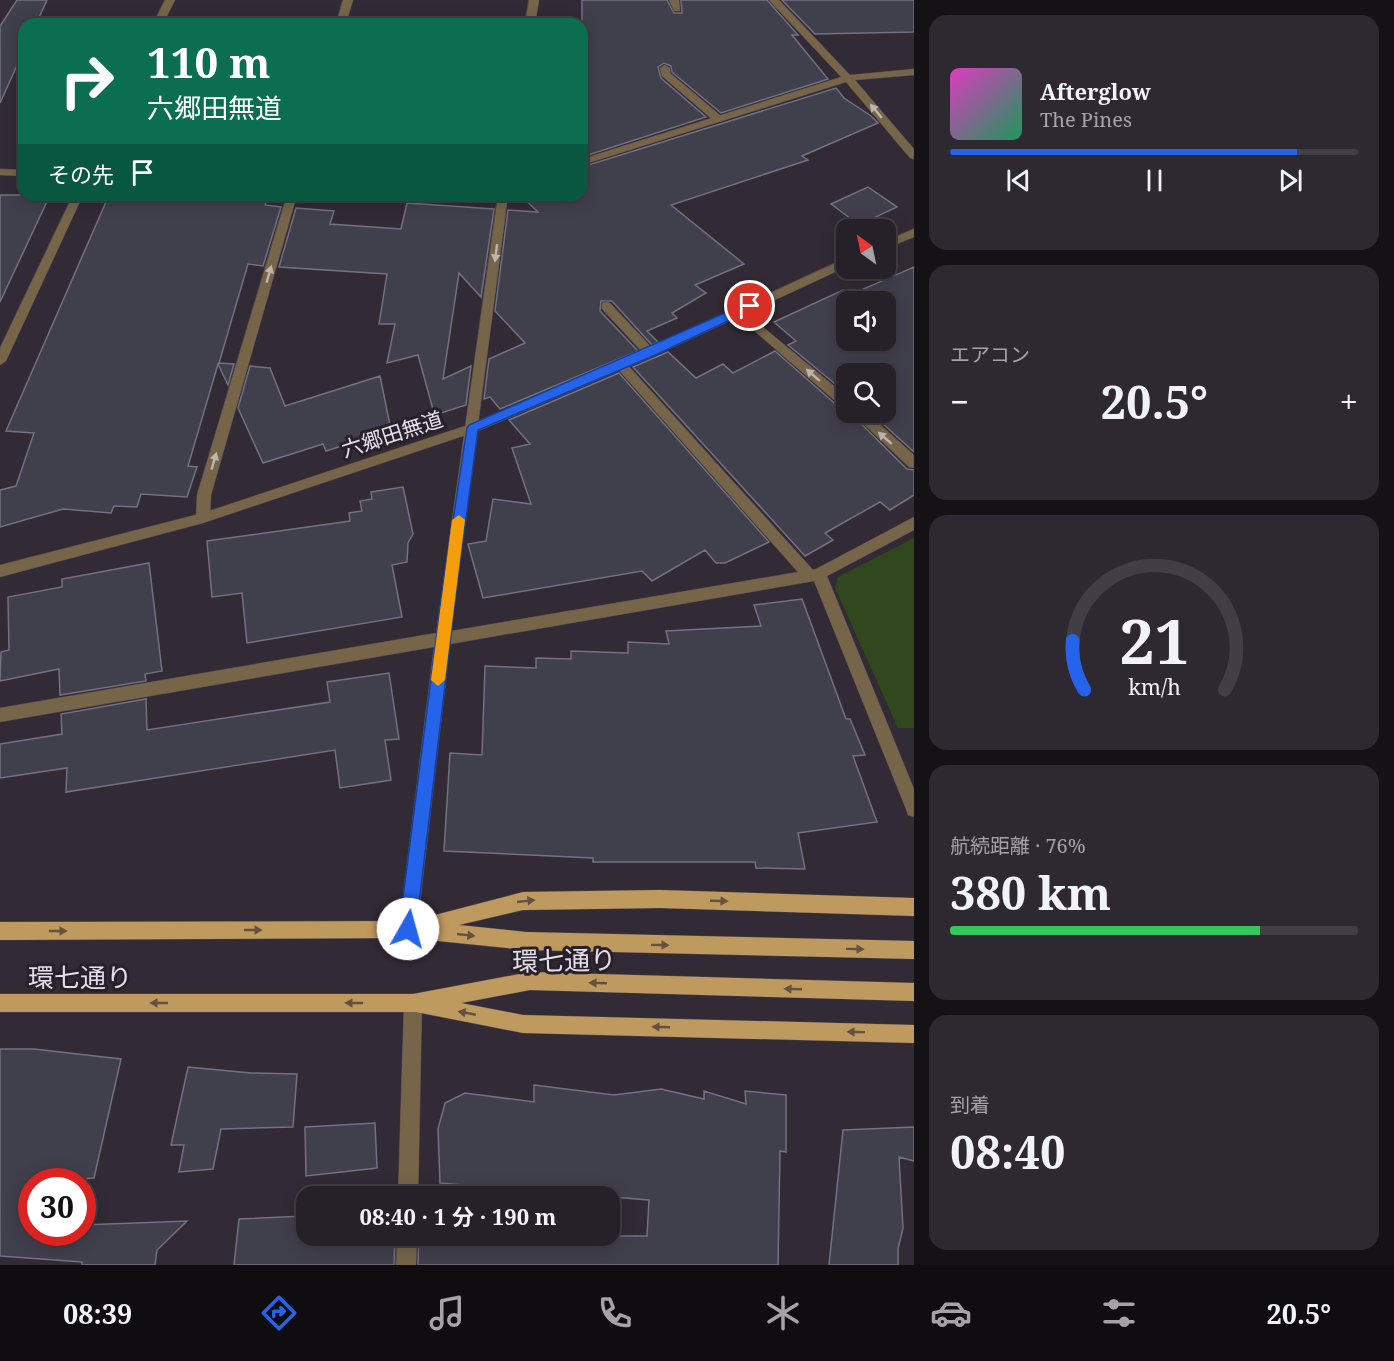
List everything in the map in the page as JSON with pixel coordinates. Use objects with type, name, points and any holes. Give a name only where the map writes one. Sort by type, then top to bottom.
[{"type":"main road","points":[[408,929],[523,901],[660,899],[914,907]]},
{"type":"main road","name":"環七通り","points":[[0,931],[408,929],[526,941],[914,951]]},
{"type":"main road","name":"環七通り","points":[[0,1003],[413,1003],[530,981],[914,992]]},
{"type":"main road","points":[[413,1003],[523,1024],[914,1034]]},
{"type":"street","points":[[161,18],[170,0]]},
{"type":"street","points":[[343,18],[348,0]]},
{"type":"street","points":[[531,18],[534,0]]},
{"type":"street","points":[[774,0],[848,78],[914,156]]},
{"type":"street","points":[[665,68],[665,74],[717,118]]},
{"type":"street","points":[[588,160],[848,78],[914,72]]},
{"type":"street","points":[[0,172],[18,173]]},
{"type":"street","points":[[0,361],[75,201]]},
{"type":"street","points":[[204,518],[204,495],[290,201]]},
{"type":"street","points":[[408,929],[443,638],[502,201]]},
{"type":"street","points":[[896,240],[914,233]]},
{"type":"street","name":"六郷田無道","points":[[0,571],[204,518],[473,428],[650,353],[836,267]]},
{"type":"street","points":[[606,306],[650,353]]},
{"type":"street","points":[[739,311],[836,394]]},
{"type":"street","points":[[621,365],[814,575],[914,809]]},
{"type":"street","points":[[869,423],[914,463]]},
{"type":"street","points":[[0,715],[814,575],[914,523]]},
{"type":"street","points":[[408,1186],[413,1003]]},
{"type":"street","points":[[406,1265],[407,1246]]},
{"type":"green space","points":[[914,538],[914,728],[898,728],[835,588],[838,577]]},
{"type":"building","points":[[17,0],[47,0],[39,18],[18,18],[18,63],[0,103],[0,26]]},
{"type":"building","points":[[582,0],[667,0],[674,13],[682,13],[681,0],[767,0],[798,35],[792,35],[828,79],[721,113],[672,72],[671,66],[664,63],[658,67],[661,78],[706,117],[588,155],[588,18],[582,18]]},
{"type":"building","points":[[782,0],[914,0],[914,32],[815,34]]},
{"type":"building","points":[[836,88],[844,98],[878,123],[802,156],[808,160],[671,205],[744,264],[695,285],[706,293],[672,313],[677,318],[647,331],[658,342],[652,345],[612,301],[601,301],[600,311],[638,351],[500,409],[490,397],[484,399],[489,359],[525,343],[495,311],[508,210],[538,212],[526,201],[588,201],[588,165]]},
{"type":"building","points":[[868,187],[897,207],[872,219],[851,219],[831,204]]},
{"type":"building","points":[[0,195],[18,195],[18,201],[47,201],[0,302]]},
{"type":"building","points":[[106,201],[267,201],[265,205],[281,207],[263,266],[248,264],[219,363],[234,364],[228,385],[218,364],[188,466],[197,467],[187,497],[141,494],[137,507],[114,506],[111,513],[63,509],[0,527],[0,490],[16,486],[34,433],[6,431]]},
{"type":"building","points":[[407,203],[494,209],[481,297],[459,273],[443,379],[471,366],[466,405],[438,414],[437,424],[418,355],[387,363],[395,324],[379,324],[387,274],[279,267],[296,208],[334,211],[330,224],[401,229]]},
{"type":"building","points":[[914,267],[914,452],[882,423],[896,423],[896,363],[836,363],[836,385],[788,345],[796,341],[774,322],[836,293],[836,351],[896,351],[896,291],[859,291],[887,279],[896,279],[896,275]]},
{"type":"building","points":[[775,351],[836,404],[836,423],[860,423],[907,469],[914,470],[914,495],[890,510],[880,502],[825,533],[833,540],[805,556],[633,367],[668,352],[696,378],[723,364],[733,373]]},
{"type":"building","points":[[250,366],[270,368],[285,406],[380,376],[391,430],[326,451],[323,444],[263,463],[238,408]]},
{"type":"building","points":[[619,373],[769,542],[725,563],[716,563],[705,550],[652,581],[642,571],[483,598],[468,544],[486,541],[493,499],[531,504],[512,448],[530,444],[509,420]]},
{"type":"building","points":[[403,487],[413,534],[408,543],[407,562],[392,565],[402,617],[247,643],[242,593],[212,597],[207,541],[350,521],[349,513],[362,511],[360,501],[372,499],[371,492]]},
{"type":"building","points":[[149,563],[162,671],[145,674],[146,681],[60,695],[59,669],[0,681],[1,652],[9,650],[8,597],[62,587],[62,579]]},
{"type":"building","points":[[802,599],[846,719],[850,719],[865,755],[853,756],[877,822],[798,833],[805,869],[756,868],[755,862],[593,862],[593,858],[444,851],[450,753],[482,755],[485,666],[536,668],[536,658],[571,659],[571,651],[628,653],[628,642],[669,644],[666,631],[761,626],[754,605]]},
{"type":"building","points":[[389,673],[399,739],[385,740],[391,780],[340,788],[335,750],[66,792],[67,768],[0,778],[0,744],[62,734],[61,714],[146,699],[147,730],[330,702],[327,682]]},
{"type":"building","points":[[0,1049],[34,1049],[121,1059],[96,1169],[18,1168],[18,1246],[96,1246],[96,1224],[187,1221],[157,1250],[155,1265],[82,1265],[82,1262],[0,1256]]},
{"type":"building","points":[[188,1067],[251,1073],[297,1074],[293,1127],[221,1129],[213,1169],[179,1172],[184,1145],[171,1145]]},
{"type":"building","points":[[534,1085],[614,1095],[661,1089],[704,1099],[704,1091],[746,1104],[745,1091],[786,1095],[786,1152],[780,1151],[778,1265],[418,1265],[419,1246],[620,1246],[620,1236],[647,1236],[649,1200],[620,1198],[620,1186],[477,1186],[440,1183],[438,1129],[445,1103],[465,1093],[534,1102]]},
{"type":"building","points":[[375,1123],[377,1168],[306,1176],[305,1127]]},
{"type":"building","points":[[914,1127],[914,1161],[899,1157],[903,1228],[898,1249],[898,1265],[829,1265],[843,1130]]},
{"type":"building","points":[[296,1216],[296,1246],[395,1246],[394,1265],[234,1265],[239,1219]]},
{"type":"slow traffic","points":[[438,680],[459,520]]},
{"type":"route","points":[[408,929],[449,593],[473,428],[650,353],[750,306]]}]
